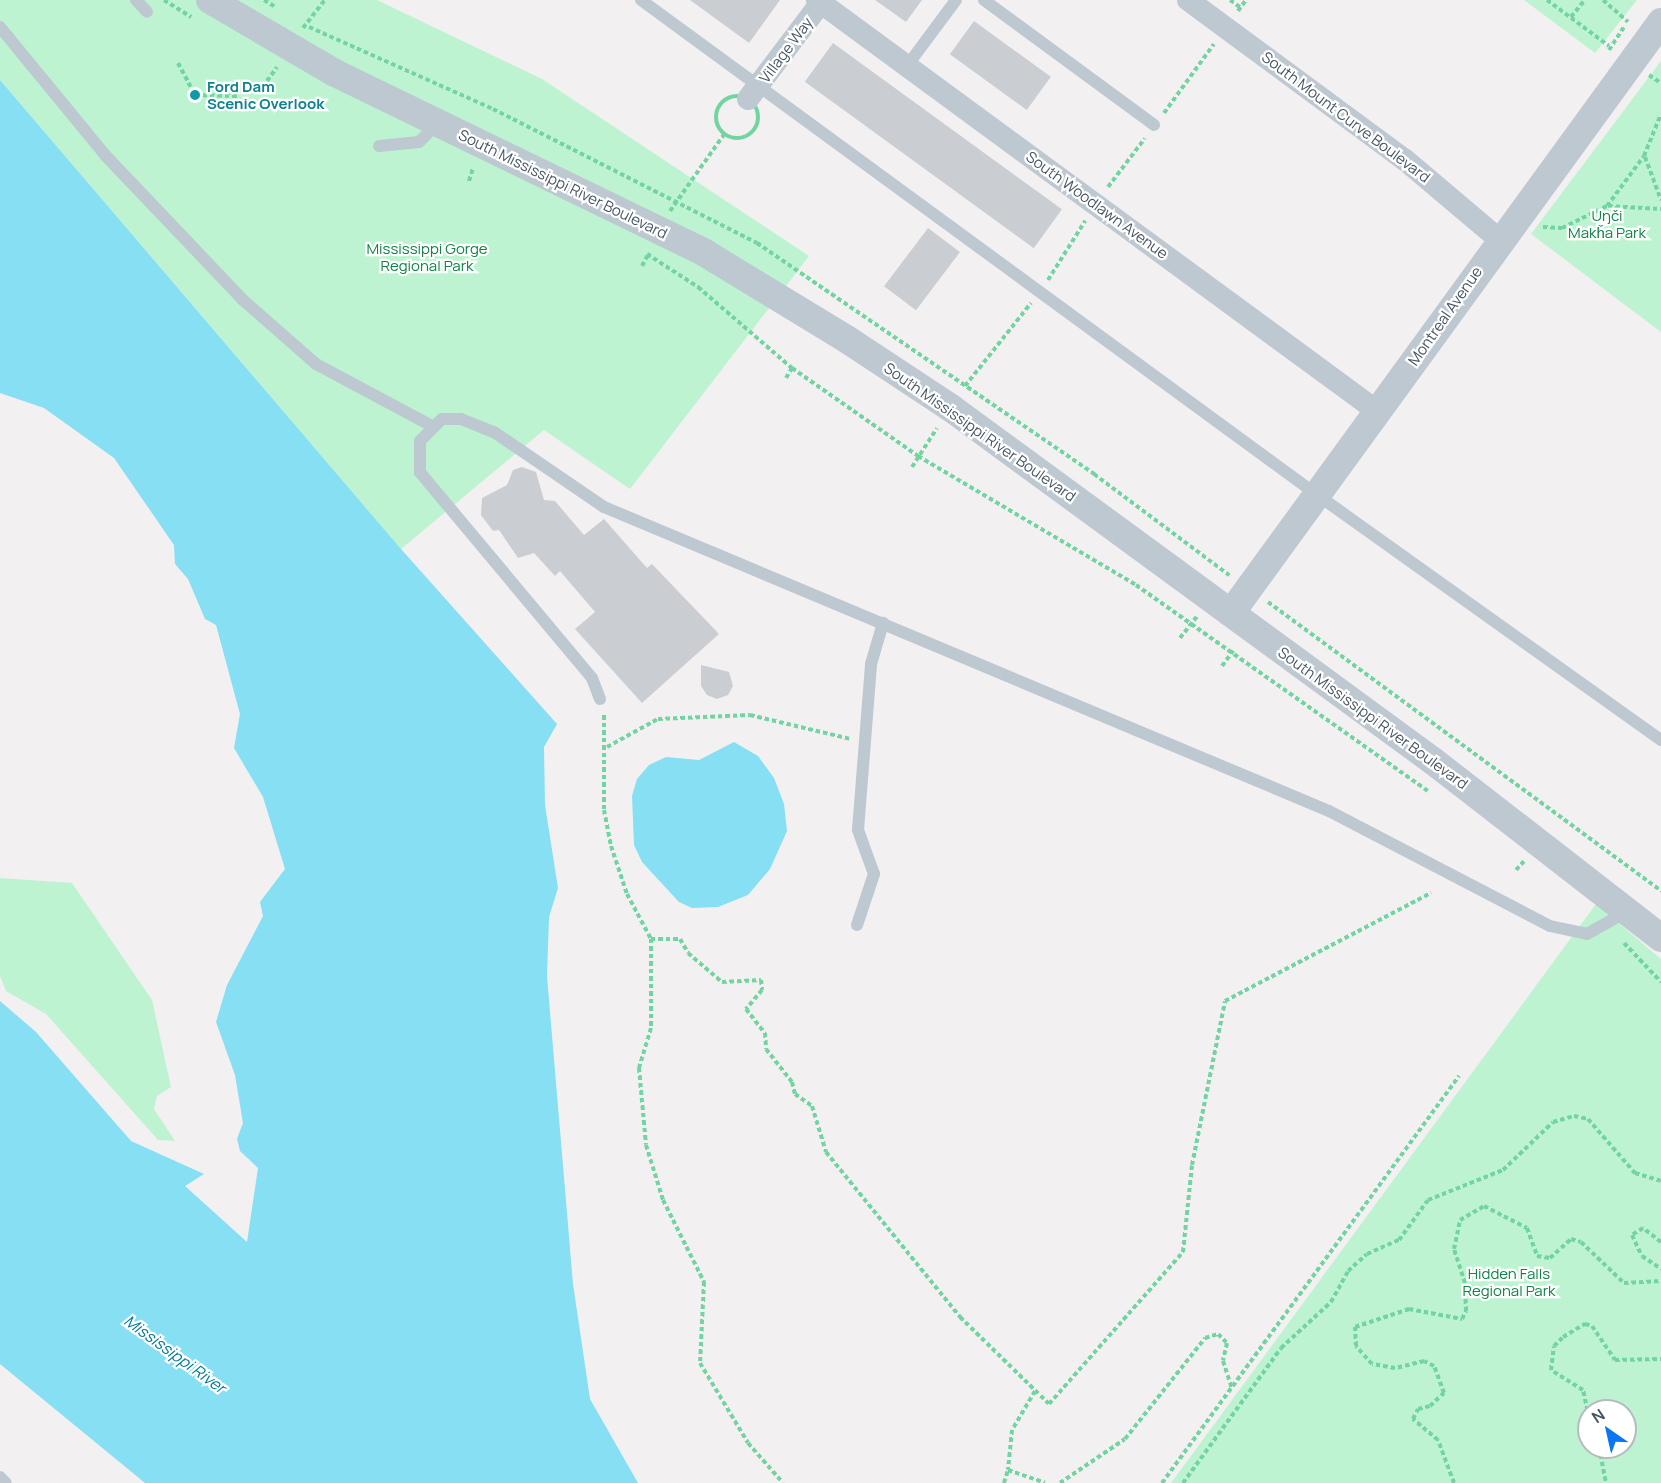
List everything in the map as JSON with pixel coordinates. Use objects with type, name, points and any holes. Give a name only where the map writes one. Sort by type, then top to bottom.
[{"type":"street","name":"South Mount Curve Boulevard","points":[[1188,0],[1404,159],[1500,240]]},
{"type":"street","name":"Village Way","points":[[753,93],[820,1]]},
{"type":"street","name":"South Woodlawn Avenue","points":[[820,1],[1377,411]]},
{"type":"street","name":"South Mississippi River Boulevard","points":[[206,12],[705,253],[848,340],[951,408],[1231,613],[1630,909],[1661,938]]},
{"type":"street","name":"Montreal Avenue","points":[[1231,613],[1500,240],[1661,22]]},
{"type":"lane","points":[[136,0],[147,12]]},
{"type":"lane","points":[[641,0],[753,93],[1041,291],[1316,494],[1661,740]]},
{"type":"lane","points":[[907,66],[956,0]]},
{"type":"lane","points":[[984,0],[1154,125]]},
{"type":"lane","points":[[0,27],[105,155],[243,300],[316,364],[432,426]]},
{"type":"lane","points":[[379,146],[419,142],[437,124]]},
{"type":"lane","points":[[600,699],[592,678],[428,486],[417,457],[420,441],[432,426],[442,419],[462,419],[494,432],[604,507],[1329,811],[1550,926],[1587,934],[1630,909]]},
{"type":"lane","points":[[857,925],[874,874],[858,830],[871,664],[883,623]]},
{"type":"lane","points":[[0,1477],[6,1483]]},
{"type":"path","points":[[164,0],[206,12]]},
{"type":"path","points":[[305,25],[325,0]]},
{"type":"path","points":[[1230,0],[1241,8]]},
{"type":"path","points":[[966,385],[1041,291],[1096,204],[1246,0]]},
{"type":"path","points":[[1547,0],[1609,46]]},
{"type":"path","points":[[1571,17],[1585,0]]},
{"type":"path","points":[[1603,0],[1628,22]]},
{"type":"path","points":[[178,63],[195,95],[237,96]]},
{"type":"path","points":[[267,63],[286,73]]},
{"type":"path","points":[[267,81],[276,68]]},
{"type":"path","points":[[1542,227],[1562,228],[1607,206],[1644,156],[1661,114]]},
{"type":"path","points":[[675,201],[724,133]]},
{"type":"path","points":[[1644,156],[1661,200]]},
{"type":"path","points":[[463,163],[482,172]]},
{"type":"path","points":[[469,181],[473,168]]},
{"type":"path","points":[[1607,206],[1661,209]]},
{"type":"path","points":[[638,250],[698,287],[792,368],[918,456],[1136,585],[1432,794]]},
{"type":"path","points":[[642,266],[648,255]]},
{"type":"path","points":[[786,378],[792,368]]},
{"type":"path","points":[[912,468],[918,456]]},
{"type":"path","points":[[1180,638],[1191,624]]},
{"type":"path","points":[[1222,666],[1232,651]]},
{"type":"path","points":[[600,699],[608,747],[604,810],[610,846],[627,894],[651,939],[651,1028],[639,1068],[646,1145],[663,1200],[704,1282],[700,1363],[748,1443],[783,1483]]},
{"type":"path","points":[[608,747],[658,719],[750,715],[843,740],[867,738]]},
{"type":"path","points":[[1514,854],[1532,867]]},
{"type":"path","points":[[1516,870],[1524,861]]},
{"type":"path","points":[[651,939],[680,939],[688,953],[722,982],[761,980],[762,990],[746,1009],[765,1033],[766,1049],[792,1082],[795,1094],[812,1106],[826,1152],[960,1317],[1049,1404],[1184,1252],[1192,1165],[1225,1001],[1431,893]]},
{"type":"path","points":[[1602,927],[1661,982]]},
{"type":"path","points":[[1162,1483],[1459,1076]]},
{"type":"path","points":[[1183,1483],[1281,1348],[1331,1302],[1348,1271],[1366,1254],[1399,1240],[1428,1200],[1503,1170],[1553,1122],[1574,1116],[1588,1119],[1635,1173],[1661,1181]]},
{"type":"path","points":[[1455,1483],[1438,1440],[1413,1419],[1418,1409],[1430,1406],[1444,1394],[1434,1366],[1424,1360],[1395,1368],[1372,1364],[1356,1346],[1355,1327],[1409,1309],[1462,1319],[1466,1311],[1465,1283],[1454,1249],[1460,1220],[1484,1206],[1527,1228],[1537,1256],[1550,1258],[1571,1239],[1581,1242],[1624,1283],[1661,1281]]},
{"type":"path","points":[[1661,1242],[1643,1228],[1632,1235],[1642,1256],[1661,1269]]},
{"type":"path","points":[[1584,1399],[1582,1390],[1551,1370],[1554,1346],[1563,1337],[1585,1324],[1592,1326],[1615,1360],[1661,1359]]},
{"type":"path","points":[[1060,1483],[1125,1439],[1204,1338],[1218,1334],[1227,1343],[1223,1361],[1232,1388]]},
{"type":"path","points":[[1004,1483],[1008,1470],[1012,1430],[1035,1391]]},
{"type":"path","points":[[1601,1459],[1606,1483]]},
{"type":"path","points":[[1008,1470],[1046,1483]]},
{"type":"green space","name":"Mississippi Gorge Regional Park","points":[[0,0],[377,0],[542,79],[809,256],[630,489],[544,430],[401,549],[0,80]]},
{"type":"green space","points":[[1524,0],[1637,0],[1595,53]]},
{"type":"green space","name":"Uŋči Makȟa Park","points":[[1661,61],[1661,332],[1531,234]]},
{"type":"green space","points":[[0,878],[72,883],[152,1000],[171,1087],[157,1096],[154,1109],[175,1141],[158,1140],[46,1014],[6,991],[0,976]]},
{"type":"green space","name":"Hidden Falls Regional Park","points":[[1596,904],[1661,959],[1661,1483],[1171,1483]]},
{"type":"water","name":"Mississippi River","points":[[0,80],[401,549],[557,724],[544,747],[545,805],[558,888],[549,917],[547,976],[573,1284],[590,1399],[638,1483],[145,1483],[0,1364],[0,1001],[36,1032],[131,1141],[204,1174],[185,1186],[247,1242],[258,1168],[240,1151],[237,1139],[243,1123],[235,1075],[216,1022],[227,985],[263,916],[260,902],[285,869],[263,797],[234,748],[240,714],[216,625],[205,619],[188,579],[175,564],[174,545],[114,458],[44,408],[0,393]]},
{"type":"water","points":[[734,742],[758,756],[774,778],[784,804],[787,831],[770,869],[748,895],[718,907],[692,908],[679,902],[642,862],[634,845],[632,796],[637,779],[649,765],[666,757],[699,760]]},
{"type":"building","points":[[690,0],[780,0],[749,43]]},
{"type":"building","points":[[875,0],[922,0],[906,22]]},
{"type":"building","points":[[974,21],[1051,77],[1027,110],[950,54]]},
{"type":"building","points":[[833,43],[1062,209],[1034,248],[805,82]]},
{"type":"building","points":[[928,228],[960,252],[916,310],[884,286]]},
{"type":"building","points":[[522,467],[536,472],[544,500],[555,501],[584,535],[604,519],[647,568],[652,564],[719,634],[642,703],[575,629],[595,612],[560,571],[555,576],[534,553],[518,558],[499,530],[493,531],[481,515],[482,498],[507,485],[513,470]]},
{"type":"building","points":[[701,665],[729,672],[733,686],[728,695],[717,699],[707,695],[701,686]]},
{"type":"place","name":"Ford Dam Scenic Overlook","points":[[195,95]]}]
